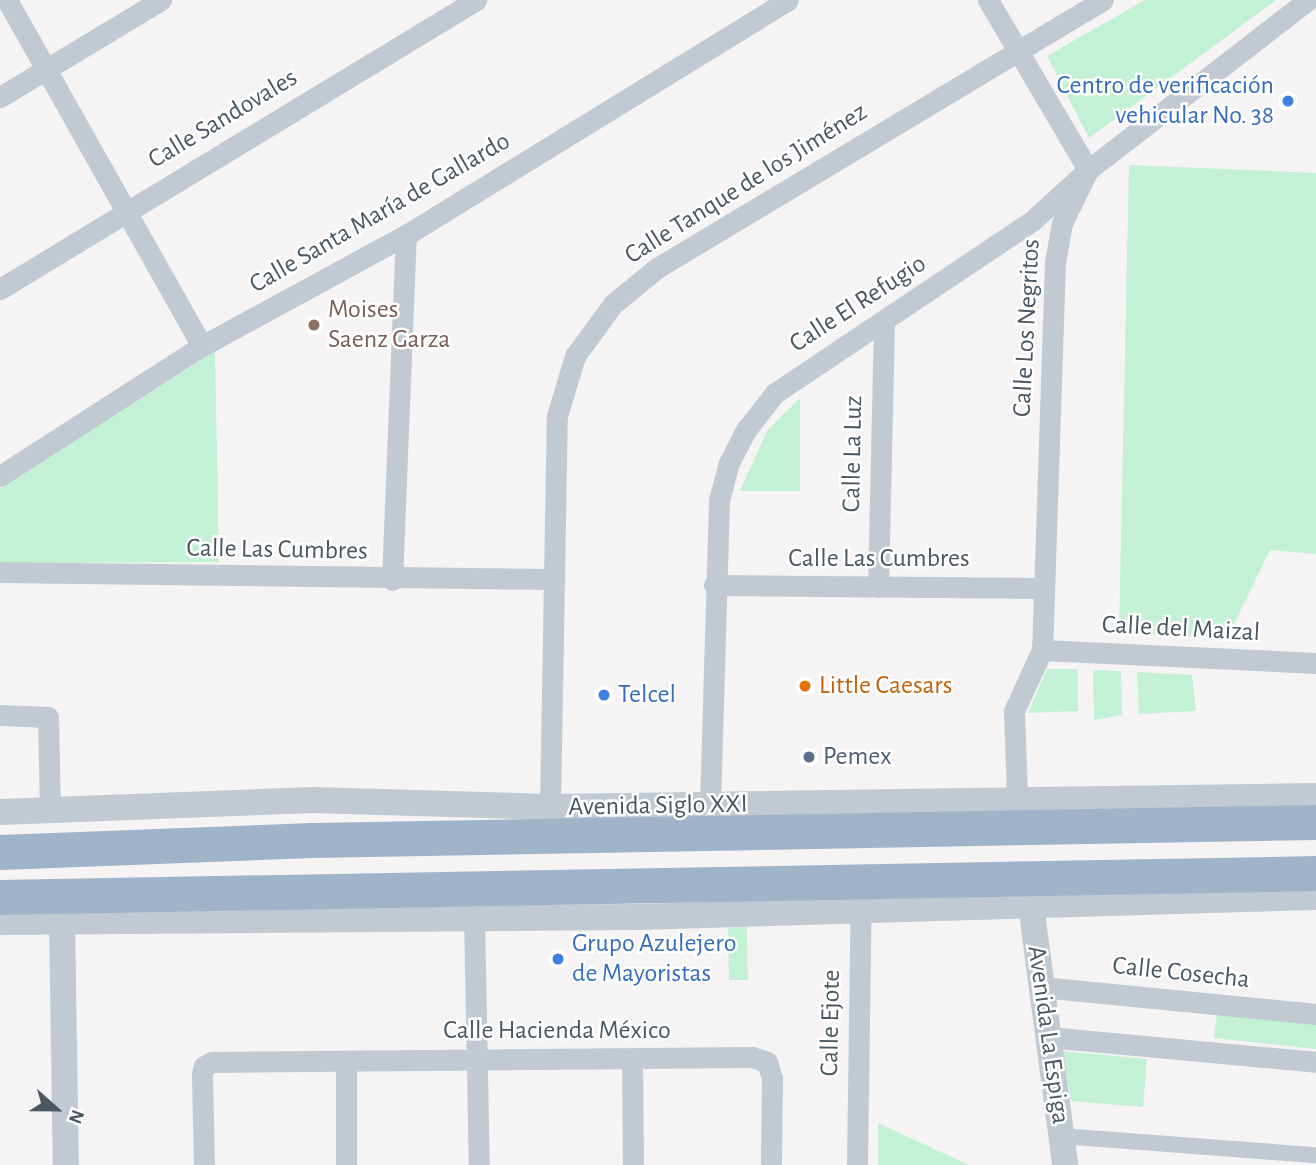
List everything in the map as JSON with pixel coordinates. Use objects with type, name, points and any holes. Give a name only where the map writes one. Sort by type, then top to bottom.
[{"type":"highway","name":"Avenida Siglo XXI","points":[[0,852],[795,819],[1316,822]]},
{"type":"highway","points":[[0,897],[638,902],[861,896],[1316,873]]},
{"type":"street","points":[[6,0],[48,67],[128,208],[202,346]]},
{"type":"street","points":[[0,97],[161,0]]},
{"type":"street","name":"Calle Sandovales","points":[[0,289],[128,208],[476,0]]},
{"type":"street","name":"Calle Santa María de Gallardo","points":[[0,476],[202,346],[407,235],[788,0]]},
{"type":"street","points":[[988,0],[1087,170]]},
{"type":"street","name":"Calle Tanque de los Jiménez","points":[[550,807],[557,416],[575,356],[613,304],[657,268],[1103,0]]},
{"type":"street","name":"Calle El Refugio","points":[[710,805],[714,585],[719,500],[729,463],[746,430],[775,393],[884,323],[1032,221],[1087,170],[1308,0]]},
{"type":"street","name":"Calle Los Negritos","points":[[1042,650],[1055,262],[1062,223],[1087,170]]},
{"type":"street","points":[[391,580],[407,235]]},
{"type":"street","name":"Calle La Luz","points":[[878,587],[884,323]]},
{"type":"street","name":"Calle Las Cumbres","points":[[0,572],[391,580],[553,579]]},
{"type":"street","name":"Calle Las Cumbres","points":[[714,585],[1044,588]]},
{"type":"street","points":[[1017,798],[1014,711],[1042,650]]},
{"type":"street","name":"Calle del Maizal","points":[[1042,650],[1316,663]]},
{"type":"street","points":[[0,715],[48,717],[50,812]]},
{"type":"street","name":"Avenida Siglo XXI","points":[[0,813],[313,800],[550,807],[710,805],[795,819],[1017,798],[1316,796]]},
{"type":"street","points":[[861,896],[1031,905],[1316,897]]},
{"type":"street","name":"Calle Ejote","points":[[857,1165],[861,896]]},
{"type":"street","points":[[0,922],[474,915],[638,902]]},
{"type":"street","name":"Avenida La Espiga","points":[[1031,905],[1065,1165]]},
{"type":"street","points":[[474,915],[478,1165]]},
{"type":"street","points":[[62,920],[66,1165]]},
{"type":"street","name":"Calle Cosecha","points":[[1041,987],[1316,1014]]},
{"type":"street","points":[[1048,1037],[1316,1062]]},
{"type":"street","name":"Calle Hacienda México","points":[[205,1165],[204,1066],[212,1062],[752,1057],[767,1062],[772,1078],[771,1165]]},
{"type":"street","points":[[632,1060],[632,1165]]},
{"type":"street","points":[[346,1061],[346,1165]]},
{"type":"street","points":[[1061,1136],[1316,1155]]},
{"type":"green space","points":[[1145,0],[1276,0],[1089,138],[1047,56]]},
{"type":"green space","points":[[1129,165],[1316,173],[1316,554],[1270,550],[1227,638],[1119,633]]},
{"type":"green space","points":[[215,351],[219,562],[0,563],[0,489]]},
{"type":"green space","points":[[800,398],[800,491],[740,491],[767,431]]},
{"type":"green space","points":[[1047,669],[1078,669],[1078,711],[1028,713]]},
{"type":"green space","points":[[1093,670],[1121,671],[1122,715],[1094,720]]},
{"type":"green space","points":[[1137,672],[1192,675],[1196,711],[1139,714]]},
{"type":"green space","points":[[747,927],[748,980],[729,980],[728,928]]},
{"type":"green space","points":[[1217,1014],[1316,1025],[1316,1049],[1214,1038]]},
{"type":"green space","points":[[1063,1051],[1147,1059],[1143,1107],[1071,1101]]},
{"type":"green space","points":[[878,1123],[969,1165],[878,1165]]},
{"type":"place","name":"Centro de verificación vehicular No. 38","points":[[1288,101]]},
{"type":"place","name":"Moises Saenz Garza","points":[[314,325]]},
{"type":"place","name":"Little Caesars","points":[[805,686]]},
{"type":"place","name":"Telcel","points":[[604,695]]},
{"type":"place","name":"Pemex","points":[[809,757]]},
{"type":"place","name":"Grupo Azulejero de Mayoristas","points":[[558,959]]}]
